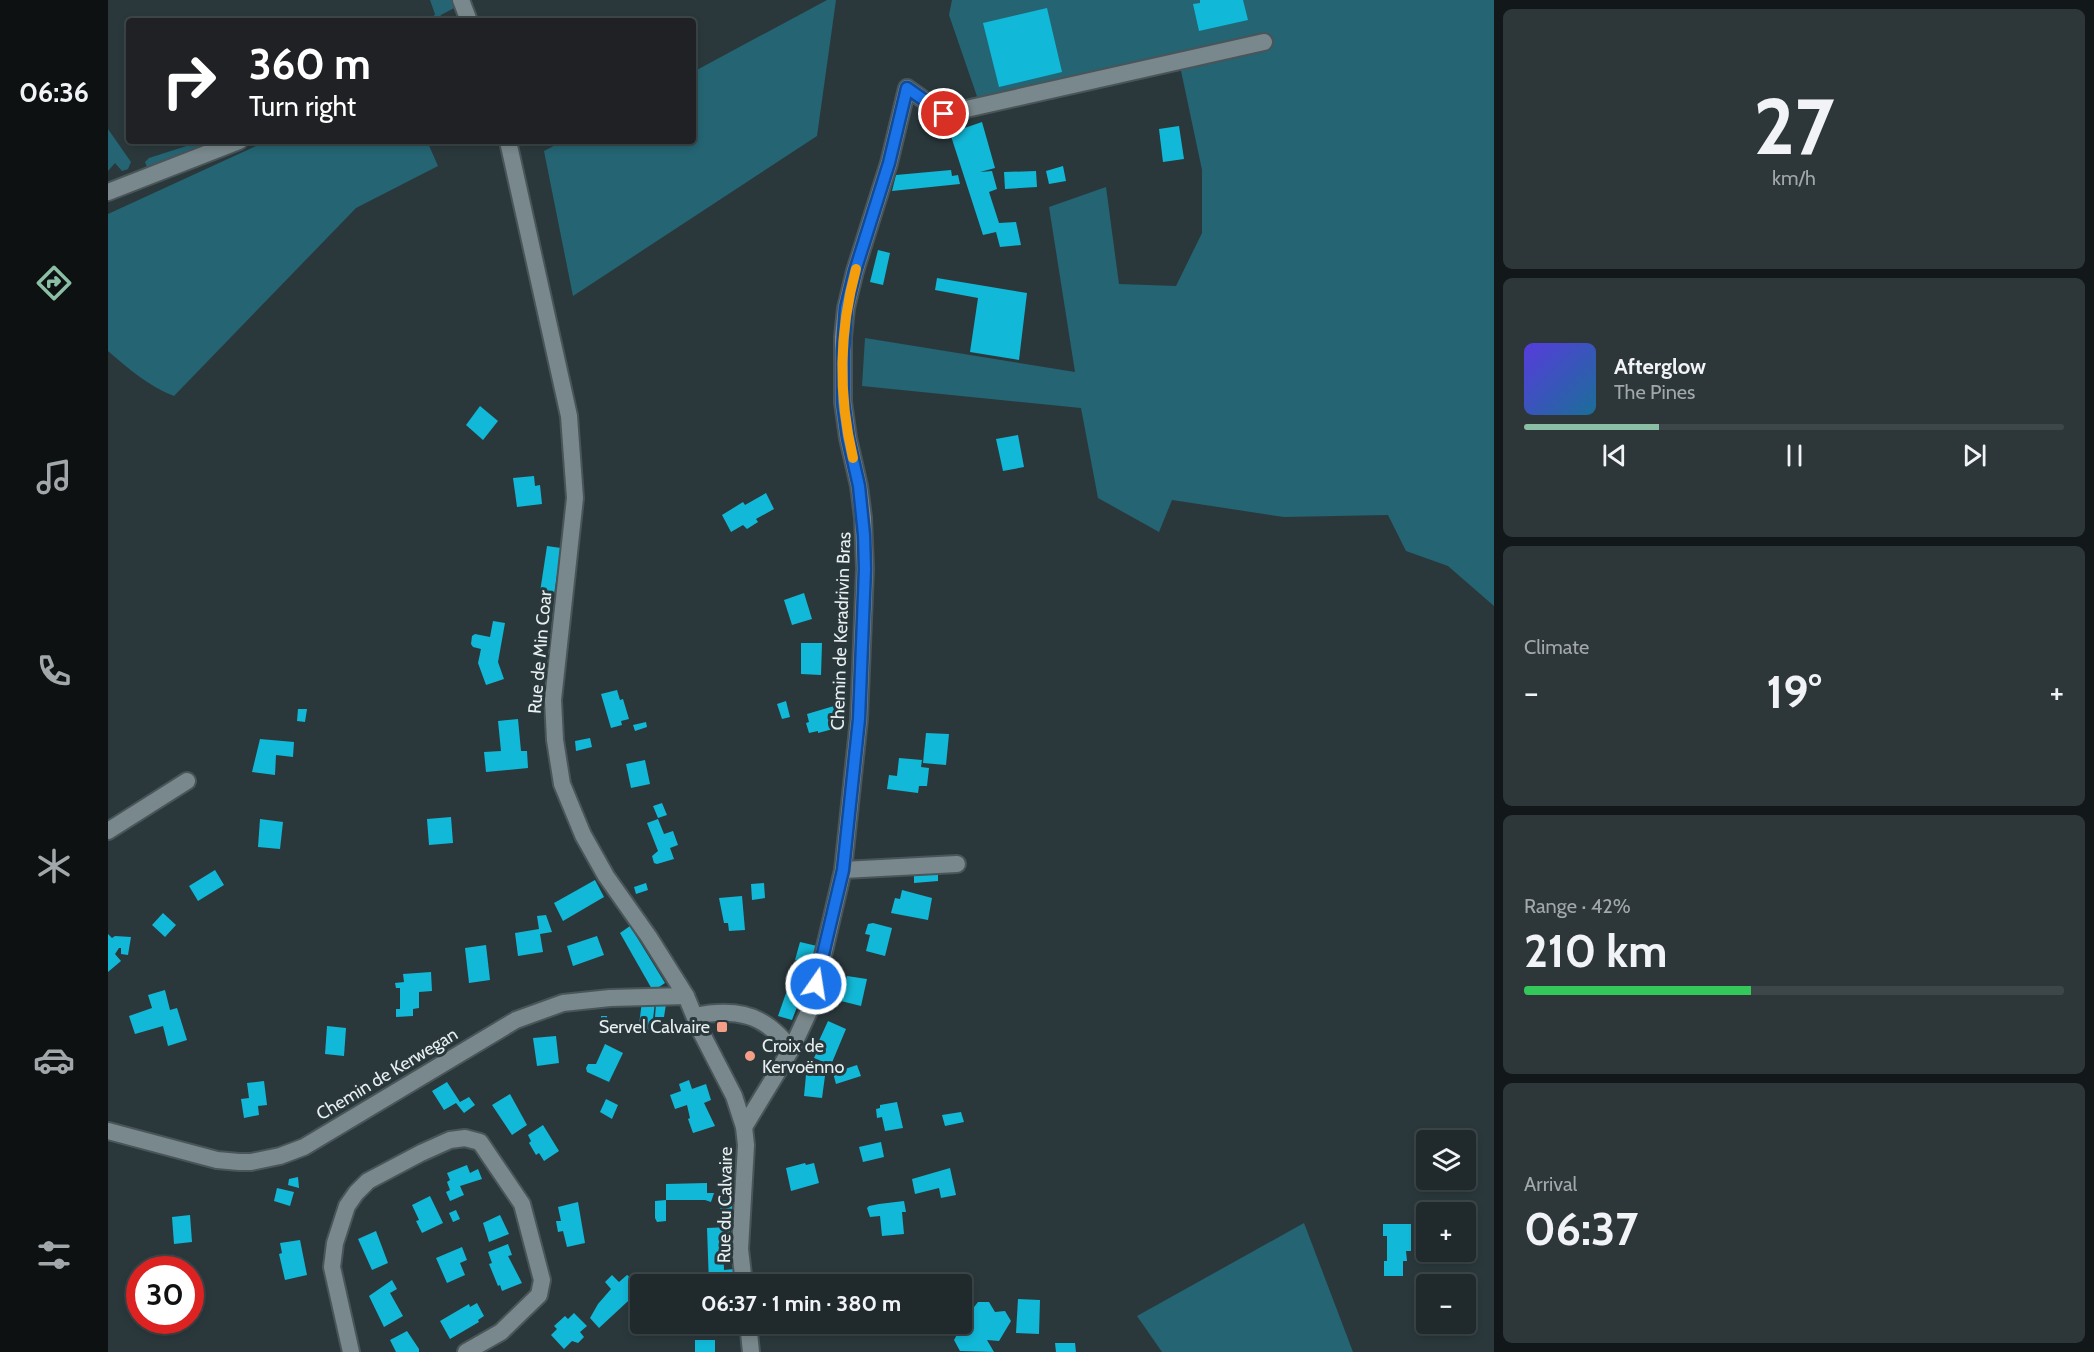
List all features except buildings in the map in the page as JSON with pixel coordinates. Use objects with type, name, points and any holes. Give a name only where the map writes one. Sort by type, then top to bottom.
[{"type":"street","points":[[460,0],[465,18]]},
{"type":"street","name":"Chemin de Keradrivin Bras","points":[[744,1126],[792,1048],[811,1007],[843,870],[859,719],[865,569],[859,486],[848,438],[843,402],[843,337],[846,308],[855,271],[889,163],[907,88],[944,114],[1264,42]]},
{"type":"street","points":[[108,192],[231,144]]},
{"type":"street","name":"Rue de Min Coar","points":[[509,144],[570,416],[575,498],[553,700],[555,740],[562,784],[583,835],[606,876],[649,937],[686,996],[734,1096],[744,1126]]},
{"type":"street","points":[[108,831],[187,782]]},
{"type":"street","points":[[843,870],[957,864]]},
{"type":"street","name":"Chemin de Kerwegan","points":[[108,1131],[217,1160],[250,1162],[280,1156],[304,1147],[516,1020],[563,1004],[610,998],[686,996]]},
{"type":"street","points":[[695,1016],[713,1012],[729,1012],[751,1018],[767,1025],[792,1048]]},
{"type":"street","name":"Rue du Calvaire","points":[[743,1274],[740,1249],[746,1155],[744,1126]]},
{"type":"street","points":[[351,1352],[332,1267],[335,1243],[348,1206],[356,1193],[368,1181],[450,1140],[465,1138],[480,1142],[522,1204],[542,1280],[539,1295],[501,1332],[466,1352]]},
{"type":"street","points":[[749,1334],[751,1352]]},
{"type":"shaded area","points":[[430,0],[453,0],[456,7],[440,18],[432,18],[435,14]]},
{"type":"shaded area","points":[[827,0],[836,0],[817,136],[573,296],[544,151],[557,144],[696,144],[696,70]]},
{"type":"shaded area","points":[[952,0],[1494,0],[1494,606],[1448,566],[1406,551],[1388,515],[1284,517],[1172,500],[1159,532],[1098,498],[1081,408],[862,386],[865,338],[1075,372],[1049,207],[1106,187],[1119,284],[1176,286],[1202,233],[1202,170],[1180,66],[981,108],[949,15]]},
{"type":"shaded area","points":[[108,129],[131,162],[128,169],[122,171],[115,163],[108,171]]},
{"type":"shaded area","points":[[193,144],[208,144],[147,167],[145,162],[149,158]]},
{"type":"shaded area","points":[[260,144],[428,144],[438,166],[356,208],[174,396],[147,382],[108,351],[108,214]]},
{"type":"shaded area","points":[[1304,1223],[1353,1352],[1162,1352],[1137,1316]]},
{"type":"slow traffic","points":[[853,458],[845,420],[842,384],[846,308],[856,269]]},
{"type":"place","name":"Servel Calvaire","points":[[722,1027]]},
{"type":"place","name":"Croix de Kervoënno","points":[[750,1056]]},
{"type":"route","points":[[816,984],[843,870],[859,719],[865,569],[864,535],[859,486],[848,438],[843,402],[843,337],[846,308],[855,271],[889,163],[907,88],[944,114]]}]
